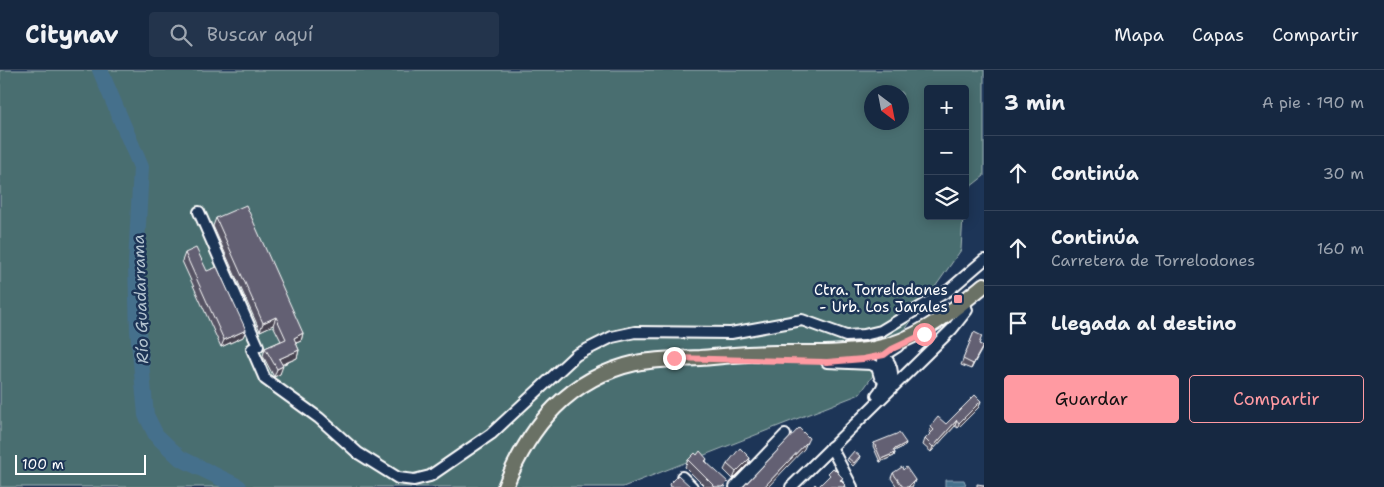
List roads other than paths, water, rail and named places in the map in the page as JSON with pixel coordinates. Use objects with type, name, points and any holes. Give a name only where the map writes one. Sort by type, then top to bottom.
[{"type":"main road","points":[[832,358],[882,346],[913,335],[937,322],[984,285]]},
{"type":"main road","points":[[505,487],[518,455],[534,430],[570,394],[615,369],[652,360],[832,358],[884,355],[940,330],[984,295]]},
{"type":"street","points":[[199,212],[258,346],[252,349],[265,379],[319,418],[358,453],[398,478],[414,480],[430,476],[490,434],[576,355],[612,337],[635,332],[731,333],[802,320],[846,336],[864,335],[881,331],[949,290],[984,260]]},
{"type":"street","points":[[791,487],[952,328],[967,310]]},
{"type":"street","points":[[856,421],[884,387],[885,378],[882,363],[884,355],[892,349],[924,334],[937,322]]},
{"type":"street","points":[[884,355],[891,367],[892,388]]},
{"type":"street","points":[[832,358],[877,366],[881,374],[880,386],[875,396]]},
{"type":"street","points":[[735,487],[785,435]]},
{"type":"street","points":[[831,447],[852,487]]},
{"type":"street","points":[[682,477],[692,487]]},
{"type":"water","points":[[945,480],[964,480],[966,485],[945,487]]},
{"type":"waterway","name":"Río Guadarrama","points":[[100,70],[141,167],[136,264],[138,331],[146,415],[156,435],[180,458],[239,487]]},
{"type":"place","name":"Ctra. Torrelodones - Urb. Los Jarales","points":[[958,299]]}]
